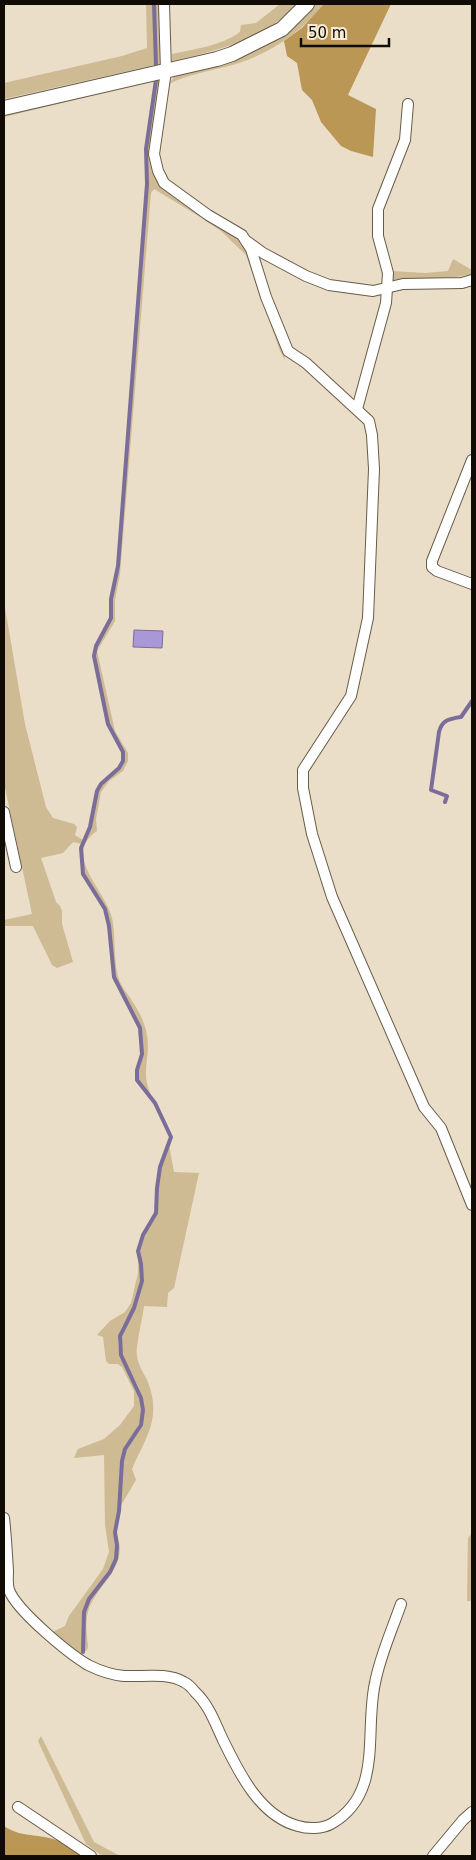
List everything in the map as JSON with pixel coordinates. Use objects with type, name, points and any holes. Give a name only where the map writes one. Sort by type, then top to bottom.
[{"type":"street","points":[[164,4],[166,71],[154,154],[158,171],[164,183],[208,215],[242,236],[251,249],[266,297],[288,351],[306,363],[369,421],[372,435],[374,468],[368,618],[351,696],[303,770],[303,788],[312,834],[332,897],[424,1107],[441,1128],[472,1206]]},
{"type":"street","points":[[4,108],[194,66],[232,54],[282,29],[307,4]]},
{"type":"street","points":[[357,409],[386,303],[388,273],[378,236],[378,209],[405,140],[408,104]]},
{"type":"street","points":[[245,240],[263,253],[306,276],[329,285],[373,291],[403,284],[472,280]]},
{"type":"street","points":[[472,460],[432,560],[432,567],[438,571],[472,584]]},
{"type":"street","points":[[4,812],[16,867]]},
{"type":"street","points":[[4,1518],[8,1588],[15,1602],[50,1636],[89,1665],[123,1676],[170,1677],[185,1682],[198,1694],[209,1709],[234,1762],[260,1801],[271,1814],[289,1824],[305,1828],[329,1826],[339,1819],[349,1810],[363,1787],[367,1777],[369,1762],[371,1705],[375,1682],[401,1604]]},
{"type":"street","points":[[18,1807],[91,1856]]},
{"type":"street","points":[[433,1856],[472,1812]]},
{"type":"shaded area","points":[[146,4],[153,4],[155,65],[4,99],[4,83],[122,56],[147,48]]},
{"type":"shaded area","points":[[154,4],[160,4],[162,64],[157,65]]},
{"type":"shaded area","points":[[280,4],[297,4],[285,16],[255,35],[223,48],[172,61],[172,54],[207,46],[233,37],[240,32],[241,25],[256,23]]},
{"type":"shaded area","points":[[316,4],[324,4],[305,24],[271,49],[245,61],[192,75],[169,84],[174,77],[184,72],[293,26],[307,15]]},
{"type":"shaded area","points":[[324,4],[391,4],[348,95],[376,109],[373,157],[341,146],[321,122],[312,100],[302,90],[297,63],[287,56],[284,41],[302,28]]},
{"type":"shaded area","points":[[161,77],[157,175],[245,245],[284,349],[285,360],[280,351],[246,255],[221,231],[154,189],[151,193],[120,574],[115,600],[115,621],[97,651],[115,731],[128,753],[128,761],[123,771],[109,781],[101,792],[96,819],[97,831],[87,840],[83,851],[84,862],[112,918],[116,968],[120,982],[135,1005],[146,1031],[148,1051],[146,1079],[151,1095],[138,1080],[138,1070],[142,1054],[141,1028],[115,977],[109,917],[100,898],[83,873],[82,849],[91,827],[95,801],[101,784],[120,768],[124,761],[124,752],[109,724],[95,656],[96,646],[112,618],[112,599],[119,566],[148,184],[146,149],[156,80],[4,117],[4,112]]},
{"type":"shaded area","points":[[453,259],[472,270],[472,274],[392,282],[391,271],[425,273],[448,271]]},
{"type":"shaded area","points":[[4,602],[25,724],[46,807],[53,818],[74,824],[77,827],[75,835],[83,840],[82,844],[73,842],[63,853],[41,858],[56,902],[62,911],[62,924],[73,962],[57,968],[52,965],[33,926],[4,926],[4,920],[32,914],[4,783]]},
{"type":"shaded area","points":[[134,630],[163,631],[162,648],[133,647]]},
{"type":"shaded area","points":[[169,1145],[174,1172],[199,1173],[174,1288],[168,1293],[167,1307],[144,1306],[137,1352],[139,1363],[148,1382],[152,1397],[152,1419],[150,1429],[132,1469],[136,1480],[120,1507],[122,1461],[126,1450],[142,1425],[143,1410],[139,1388],[122,1355],[121,1336],[135,1308],[143,1281],[139,1251],[143,1235],[157,1213],[161,1167]]},
{"type":"shaded area","points":[[138,1253],[140,1274],[138,1294],[133,1308],[120,1331],[118,1345],[120,1355],[138,1391],[142,1410],[139,1424],[124,1453],[121,1465],[118,1512],[114,1531],[115,1557],[111,1568],[89,1598],[83,1613],[83,1658],[52,1632],[65,1626],[69,1616],[103,1569],[109,1552],[105,1525],[104,1455],[74,1458],[78,1449],[104,1439],[120,1425],[134,1406],[134,1391],[122,1367],[118,1364],[109,1364],[106,1361],[103,1337],[97,1335],[110,1321],[125,1312],[131,1303],[138,1273]]},
{"type":"shaded area","points":[[116,1532],[119,1555],[116,1565],[92,1601],[88,1612],[86,1625],[88,1646],[85,1651],[84,1619],[86,1609],[114,1566],[117,1552]]},
{"type":"shaded area","points":[[472,1533],[472,1597],[471,1601],[467,1601],[468,1538]]},
{"type":"shaded area","points":[[41,1736],[94,1842],[120,1856],[102,1856],[86,1844],[38,1741]]},
{"type":"shaded area","points":[[4,1826],[20,1833],[59,1841],[87,1856],[4,1856]]},
{"type":"waterway","points":[[154,4],[156,65]]},
{"type":"waterway","points":[[83,1652],[84,1612],[89,1599],[110,1572],[116,1559],[115,1532],[119,1511],[122,1461],[125,1449],[141,1425],[143,1410],[141,1398],[121,1355],[120,1336],[134,1308],[142,1281],[138,1251],[143,1235],[156,1213],[160,1167],[171,1137],[155,1103],[137,1080],[137,1070],[142,1054],[140,1028],[114,977],[109,926],[105,909],[83,874],[81,848],[90,827],[97,791],[101,784],[119,768],[123,761],[123,752],[108,724],[94,656],[96,646],[111,618],[111,599],[118,566],[147,184],[146,149],[156,80]]},
{"type":"waterway","points":[[445,802],[447,796],[431,790],[439,732],[442,725],[447,721],[461,717],[472,701]]}]
